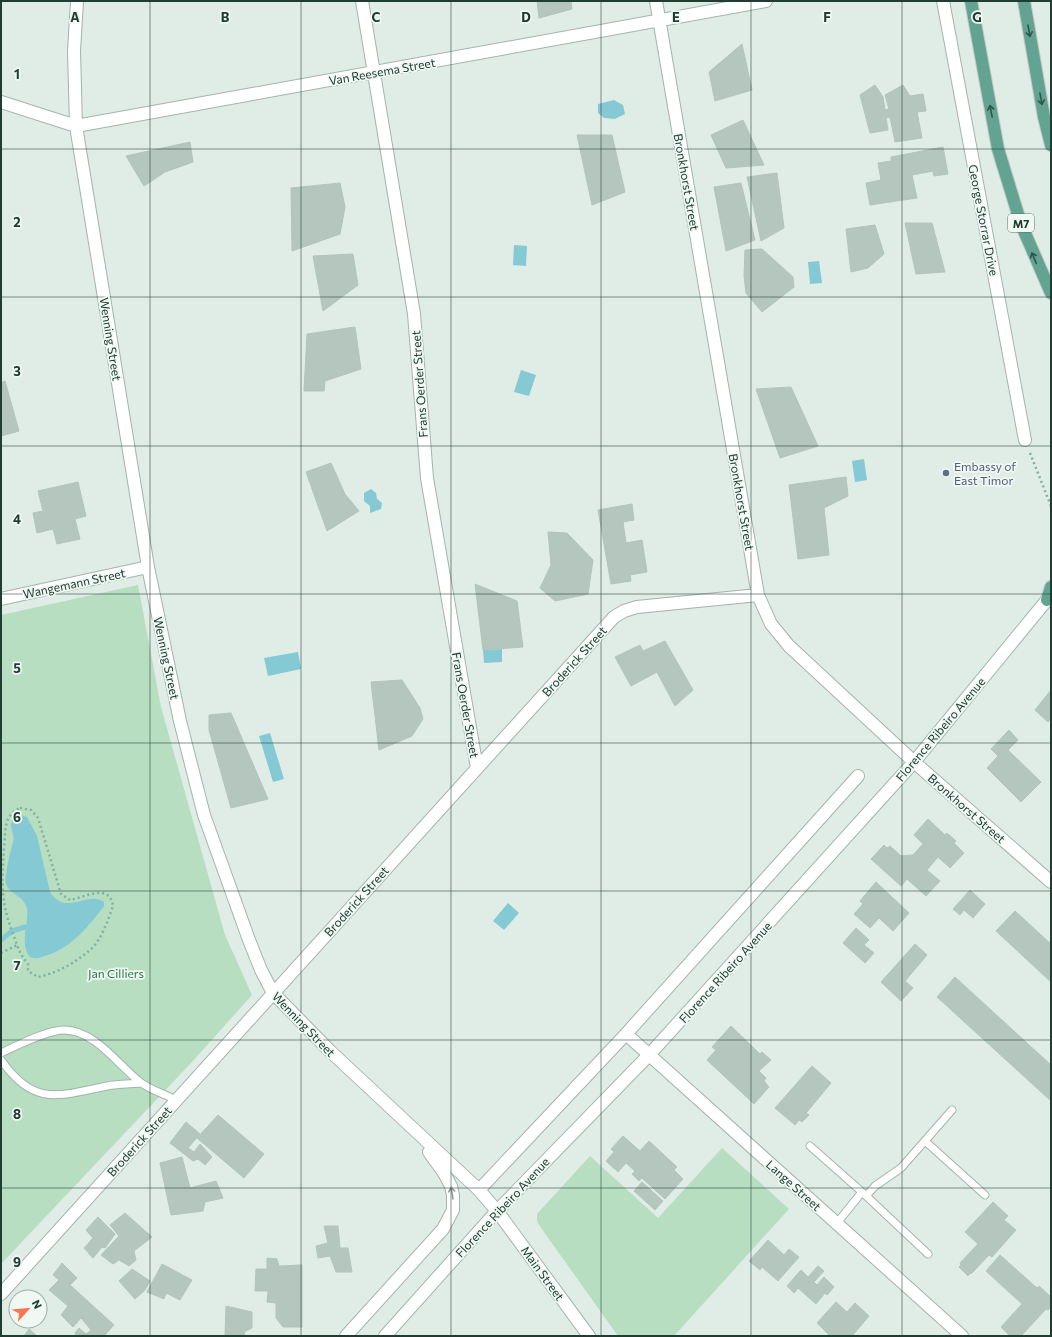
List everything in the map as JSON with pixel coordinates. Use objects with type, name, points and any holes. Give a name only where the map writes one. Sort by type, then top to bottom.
[{"type":"main road","name":"M7","points":[[971,1],[998,149],[1021,224],[1051,293]]},
{"type":"main road","points":[[1024,1],[1044,117],[1051,146]]},
{"type":"main road","points":[[1049,598],[1051,587]]},
{"type":"street","name":"Wenning Street","points":[[77,1],[74,51],[76,126],[148,567],[180,721],[204,815],[249,940],[261,970],[273,993],[330,1051],[415,1132],[479,1190],[497,1211]]},
{"type":"street","name":"Frans Oerder Street","points":[[362,1],[414,314],[427,478],[477,768]]},
{"type":"street","name":"Bronkhorst Street","points":[[656,1],[758,595],[770,624],[789,646],[914,762],[1051,882]]},
{"type":"street","name":"Van Reesema Street","points":[[1,102],[76,126],[766,1]]},
{"type":"street","name":"George Storrar Drive","points":[[942,1],[1025,440]]},
{"type":"street","name":"Wangemann Street","points":[[1,599],[148,567]]},
{"type":"street","name":"Broderick Street","points":[[1,1294],[606,625],[624,611],[647,606],[758,595]]},
{"type":"street","name":"Florence Ribeiro Avenue","points":[[385,1336],[497,1211],[649,1055],[914,762],[1049,598]]},
{"type":"street","points":[[479,1190],[626,1034],[858,776]]},
{"type":"street","name":"Lange Street","points":[[626,1034],[962,1336]]},
{"type":"street","points":[[346,1336],[443,1229],[453,1210],[451,1186],[444,1173],[415,1132]]},
{"type":"street","name":"Main Street","points":[[497,1211],[589,1336]]},
{"type":"lane","points":[[1,1053],[30,1039],[64,1030],[82,1034],[111,1054],[141,1083],[176,1100]]},
{"type":"lane","points":[[1,1060],[12,1076],[37,1093],[57,1096],[109,1086],[141,1083]]},
{"type":"lane","points":[[837,1223],[864,1194],[896,1173],[952,1110]]},
{"type":"lane","points":[[925,1141],[985,1195]]},
{"type":"lane","points":[[810,1146],[928,1254]]},
{"type":"path","points":[[1025,440],[1051,506]]},
{"type":"path","points":[[20,808],[27,808],[31,810],[38,818],[61,894],[70,900],[94,892],[104,894],[111,898],[113,906],[95,944],[90,950],[68,965],[51,974],[38,977],[28,971],[28,964],[22,957],[17,945],[5,912],[1,887],[2,866],[6,821],[13,812],[20,808]]},
{"type":"path","points":[[1,953],[17,945]]},
{"type":"green space","name":"Jan Cilliers","points":[[138,585],[161,707],[225,935],[252,995],[192,1062],[1,1264],[1,615]]},
{"type":"green space","points":[[722,1148],[789,1209],[674,1336],[618,1336],[539,1225],[537,1214],[590,1156],[658,1218]]},
{"type":"water","points":[[614,100],[623,105],[625,114],[615,119],[604,118],[598,113],[598,104]]},
{"type":"water","points":[[514,245],[527,246],[526,266],[513,265]]},
{"type":"water","points":[[819,261],[822,283],[810,284],[808,262]]},
{"type":"water","points":[[521,370],[536,375],[529,396],[514,392]]},
{"type":"water","points":[[864,459],[867,480],[855,482],[852,461]]},
{"type":"water","points":[[371,489],[376,493],[377,499],[382,503],[381,509],[370,513],[370,506],[364,501],[364,493]]},
{"type":"water","points":[[502,649],[502,662],[484,663],[483,650]]},
{"type":"water","points":[[298,652],[301,669],[268,676],[264,658]]},
{"type":"water","points":[[270,733],[284,779],[273,782],[259,736]]},
{"type":"water","points":[[20,815],[27,817],[37,836],[50,892],[56,899],[70,903],[91,899],[98,899],[104,902],[104,906],[92,921],[72,941],[57,951],[36,958],[30,957],[25,946],[27,915],[26,905],[21,898],[8,888],[6,884],[7,870],[14,839],[11,823],[15,816]]},
{"type":"water","points":[[508,903],[519,913],[504,930],[493,921]]},
{"type":"building","points":[[537,1],[571,1],[572,9],[539,18]]},
{"type":"building","points":[[742,44],[752,90],[715,101],[709,72]]},
{"type":"building","points":[[875,85],[883,97],[885,110],[889,109],[885,95],[903,85],[910,96],[923,94],[926,111],[917,112],[922,138],[895,142],[890,117],[886,118],[888,130],[870,133],[860,95]]},
{"type":"building","points":[[743,120],[764,165],[726,168],[711,135]]},
{"type":"building","points":[[577,135],[612,135],[625,192],[592,205]]},
{"type":"building","points":[[190,142],[193,162],[165,172],[144,186],[126,156]]},
{"type":"building","points":[[943,147],[948,174],[934,176],[933,171],[912,175],[917,198],[870,205],[866,183],[881,180],[878,163],[891,161],[891,157]]},
{"type":"building","points":[[777,173],[784,228],[761,241],[747,177]]},
{"type":"building","points":[[340,183],[345,207],[340,234],[292,251],[291,188]]},
{"type":"building","points":[[741,183],[755,240],[726,251],[714,187]]},
{"type":"building","points":[[905,223],[932,223],[945,272],[916,274]]},
{"type":"building","points":[[875,225],[884,254],[868,268],[851,272],[846,229]]},
{"type":"building","points":[[762,249],[793,277],[794,287],[762,312],[746,293],[744,276],[745,250]]},
{"type":"building","points":[[353,254],[358,285],[323,311],[313,256]]},
{"type":"building","points":[[355,327],[361,369],[325,381],[324,391],[304,391],[307,334]]},
{"type":"building","points":[[5,381],[19,431],[1,436],[1,383]]},
{"type":"building","points":[[791,387],[818,446],[780,458],[756,389]]},
{"type":"building","points":[[331,463],[345,494],[359,511],[327,531],[306,472]]},
{"type":"building","points":[[846,477],[848,496],[824,508],[829,555],[798,559],[789,485]]},
{"type":"building","points":[[78,482],[86,516],[75,519],[80,539],[57,544],[53,529],[37,533],[33,513],[43,511],[38,491]]},
{"type":"building","points":[[632,504],[634,520],[623,522],[626,543],[642,540],[647,572],[630,575],[631,581],[611,584],[598,510]]},
{"type":"building","points":[[548,532],[567,533],[593,560],[588,594],[555,601],[540,588],[551,565]]},
{"type":"building","points":[[475,584],[517,601],[523,647],[483,650]]},
{"type":"building","points":[[665,641],[693,690],[675,706],[657,672],[631,686],[615,657],[640,645],[643,651]]},
{"type":"building","points":[[402,680],[420,708],[423,719],[412,736],[379,750],[371,682]]},
{"type":"building","points":[[1051,690],[1051,719],[1048,722],[1035,710]]},
{"type":"building","points":[[231,713],[268,799],[231,808],[209,730],[209,715]]},
{"type":"building","points":[[1009,730],[1018,740],[1008,750],[1041,782],[1021,802],[987,768],[998,756],[991,749]]},
{"type":"building","points":[[928,819],[945,835],[947,833],[956,841],[954,843],[964,853],[950,868],[938,857],[927,870],[940,881],[926,896],[907,879],[901,886],[871,859],[884,845],[887,848],[890,846],[901,856],[913,855],[923,844],[914,835]]},
{"type":"building","points":[[876,882],[909,913],[893,931],[879,918],[870,928],[854,914],[863,904],[860,901]]},
{"type":"building","points":[[970,890],[985,904],[973,918],[964,910],[960,915],[953,909]]},
{"type":"building","points":[[1015,911],[1051,944],[1051,982],[996,931]]},
{"type":"building","points":[[856,928],[869,940],[864,945],[874,953],[865,963],[843,943]]},
{"type":"building","points":[[915,944],[927,955],[905,981],[913,988],[901,1001],[881,982]]},
{"type":"building","points":[[955,977],[1051,1065],[1051,1101],[937,997]]},
{"type":"building","points":[[731,1026],[760,1054],[762,1052],[771,1060],[759,1071],[766,1078],[764,1081],[769,1087],[754,1104],[707,1060],[716,1050],[712,1047]]},
{"type":"building","points":[[812,1066],[831,1083],[806,1113],[809,1115],[802,1122],[799,1120],[795,1125],[775,1108]]},
{"type":"building","points":[[218,1115],[264,1154],[244,1178],[197,1138]]},
{"type":"building","points":[[186,1122],[200,1134],[188,1148],[194,1152],[200,1144],[212,1157],[205,1165],[198,1159],[193,1161],[170,1143]]},
{"type":"building","points":[[623,1136],[640,1151],[649,1141],[677,1167],[674,1170],[683,1179],[665,1199],[642,1178],[639,1181],[632,1174],[635,1171],[626,1163],[618,1172],[606,1161],[614,1152],[611,1149]]},
{"type":"building","points":[[182,1157],[190,1188],[216,1181],[223,1198],[205,1202],[203,1211],[171,1215],[160,1163]]},
{"type":"building","points":[[642,1182],[663,1201],[655,1210],[634,1191]]},
{"type":"building","points":[[993,1202],[1008,1216],[1004,1220],[1016,1230],[992,1257],[989,1255],[968,1276],[959,1267],[961,1265],[960,1263],[978,1244],[965,1232]]},
{"type":"building","points":[[125,1213],[152,1237],[134,1251],[136,1260],[129,1266],[119,1260],[113,1264],[101,1255],[119,1236],[110,1225]]},
{"type":"building","points":[[98,1217],[115,1234],[105,1248],[102,1247],[93,1258],[84,1248],[93,1238],[86,1230]]},
{"type":"building","points":[[324,1226],[338,1226],[340,1248],[348,1248],[352,1272],[336,1272],[330,1256],[318,1258],[316,1246],[328,1243]]},
{"type":"building","points":[[768,1240],[784,1255],[789,1249],[799,1257],[778,1281],[762,1267],[760,1270],[749,1261]]},
{"type":"building","points":[[1000,1255],[1037,1288],[1039,1286],[1051,1297],[1051,1307],[1048,1310],[1046,1309],[1021,1336],[1010,1336],[1001,1327],[1022,1304],[986,1271]]},
{"type":"building","points":[[267,1258],[277,1259],[279,1266],[302,1265],[302,1327],[283,1327],[276,1318],[276,1303],[267,1302],[268,1291],[255,1291],[256,1269],[267,1269]]},
{"type":"building","points":[[62,1263],[77,1278],[70,1285],[114,1325],[104,1336],[76,1336],[75,1333],[79,1328],[86,1334],[91,1330],[81,1318],[73,1327],[61,1315],[68,1306],[49,1290],[59,1280],[53,1275]]},
{"type":"building","points":[[162,1264],[192,1280],[180,1300],[166,1293],[164,1299],[147,1292]]},
{"type":"building","points":[[818,1266],[824,1271],[814,1282],[817,1285],[824,1277],[834,1287],[827,1295],[825,1293],[816,1304],[798,1288],[794,1293],[787,1286],[801,1270],[808,1277]]},
{"type":"building","points":[[132,1269],[150,1281],[145,1290],[135,1299],[119,1281]]},
{"type":"building","points":[[836,1302],[847,1312],[855,1303],[869,1316],[852,1336],[830,1336],[817,1323]]},
{"type":"building","points":[[226,1306],[252,1312],[252,1328],[244,1332],[245,1336],[225,1336]]},
{"type":"building","points":[[29,1329],[37,1336],[24,1336]]},
{"type":"waterway","points":[[1,940],[12,931],[25,927]]},
{"type":"place","name":"Embassy of East Timor","points":[[946,473]]}]
